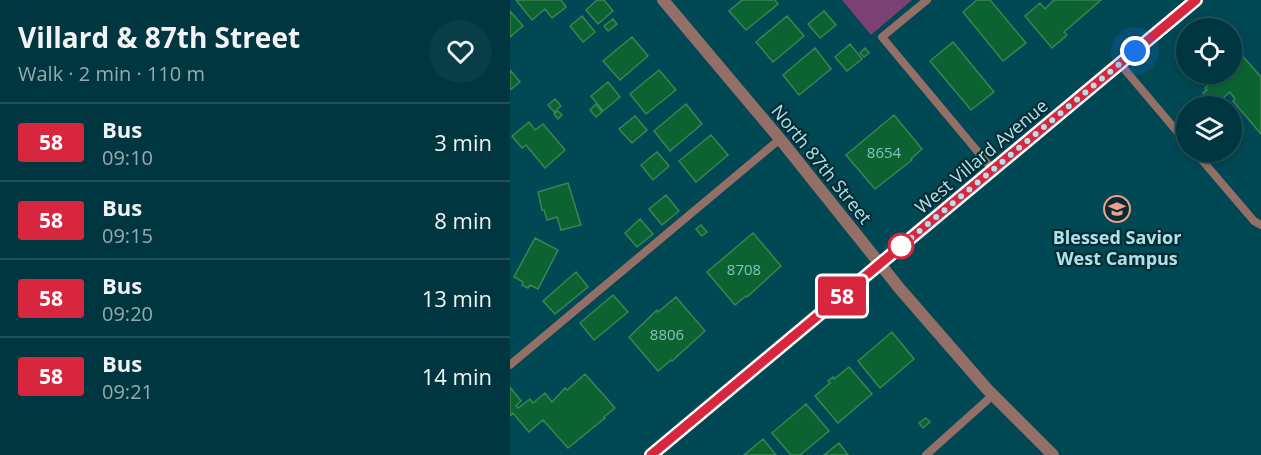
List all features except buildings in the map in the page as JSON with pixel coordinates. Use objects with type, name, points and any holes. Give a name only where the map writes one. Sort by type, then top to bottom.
[{"type":"street","name":"North 87th Street","points":[[663,0],[780,139],[880,264],[993,395],[1053,455]]},
{"type":"street","name":"West Villard Avenue","points":[[651,455],[1196,0]]},
{"type":"lane","points":[[927,0],[882,37],[993,170]]},
{"type":"lane","points":[[1120,64],[1176,130]]},
{"type":"lane","points":[[510,366],[780,139]]},
{"type":"lane","points":[[1204,162],[1254,221],[1261,225]]},
{"type":"lane","points":[[926,455],[993,395]]},
{"type":"shaded area","points":[[842,0],[912,0],[871,35]]},
{"type":"bus line","name":"58","points":[[651,455],[1196,0]]},
{"type":"place","name":"Blessed Savior West Campus","points":[[1117,209]]},
{"type":"route","points":[[901,246],[898,249],[1135,51]]}]
